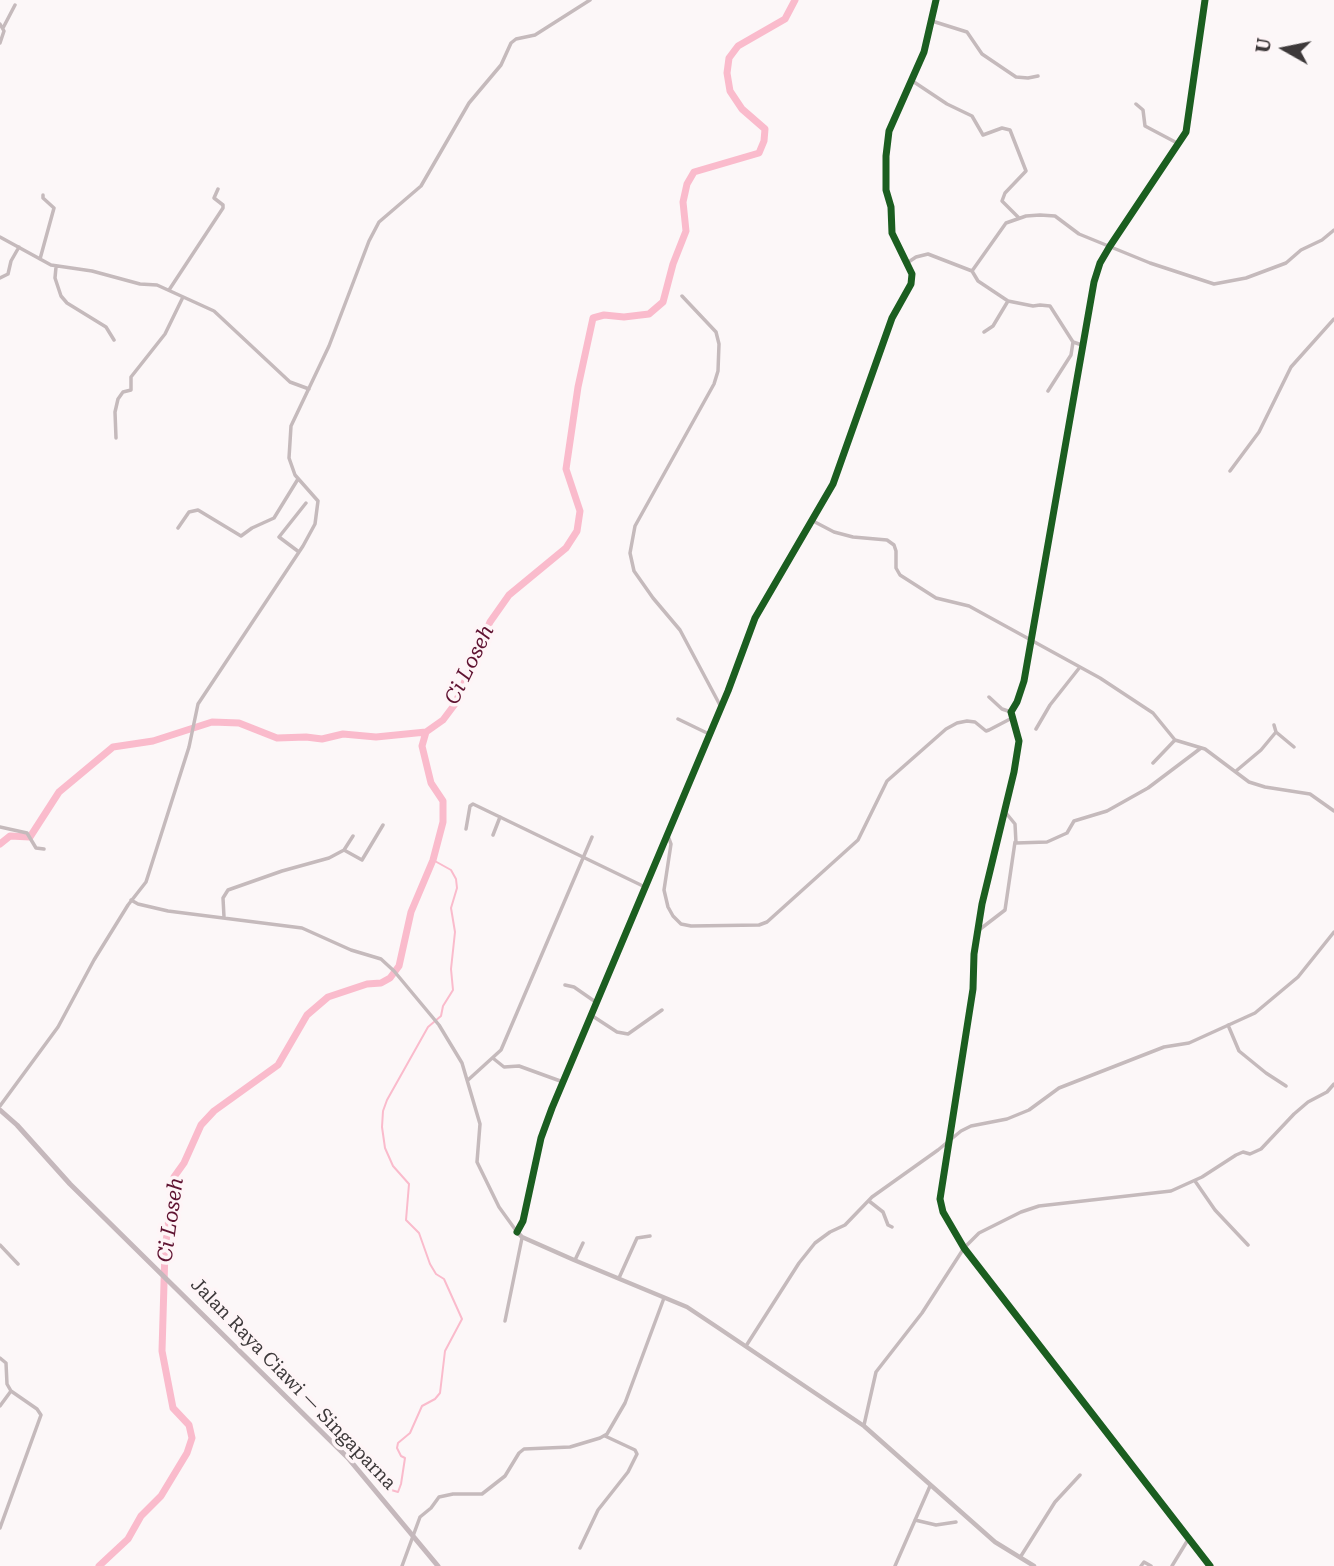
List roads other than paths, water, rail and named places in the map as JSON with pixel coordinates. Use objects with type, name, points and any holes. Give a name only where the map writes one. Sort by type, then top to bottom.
[{"type":"main road","name":"Jalan Raya Ciawi — Singaparna","points":[[0,1108],[70,1184],[348,1458],[438,1566]]},
{"type":"street","points":[[0,1108],[58,1027],[94,960],[131,900],[146,883],[198,704],[315,524],[318,508],[316,498],[298,479],[289,458],[291,426],[347,302],[369,241],[379,222],[421,186],[469,103],[501,65],[511,43],[516,39],[536,35],[590,0]]},
{"type":"street","points":[[517,1232],[523,1221],[541,1138],[563,1082],[762,604],[833,484],[892,318],[911,284],[912,274],[892,233],[885,174],[889,131],[924,52],[936,0]]},
{"type":"street","points":[[1205,0],[1186,132],[1110,246],[1100,263],[1094,282],[1024,681],[1011,712],[1018,741],[1006,813],[988,876],[974,954],[973,989],[940,1199],[948,1223],[964,1248],[1210,1566]]},
{"type":"street","points":[[0,43],[2,26],[15,5]]},
{"type":"street","points":[[932,21],[967,32],[982,54],[1016,77],[1038,76]]},
{"type":"street","points":[[911,80],[947,104],[972,116],[983,135],[1002,128],[1010,130],[1026,171],[1005,193],[1002,201],[1019,218]]},
{"type":"street","points":[[1136,104],[1143,110],[1145,126],[1179,144]]},
{"type":"street","points":[[169,290],[223,208],[214,198],[218,190]]},
{"type":"street","points":[[40,259],[54,208],[43,195]]},
{"type":"street","points":[[972,271],[1002,227],[1019,218],[1040,215],[1055,216],[1079,234],[1150,263],[1214,284],[1246,278],[1286,263],[1301,250],[1322,240],[1334,230]]},
{"type":"street","points":[[0,237],[56,267],[92,271],[140,284],[157,285],[214,311],[290,382],[309,389]]},
{"type":"street","points":[[0,278],[8,274],[11,261],[19,247]]},
{"type":"street","points":[[907,263],[928,254],[972,271],[978,281],[1008,301],[1051,306],[1073,342],[1072,355],[1048,391]]},
{"type":"street","points":[[56,267],[55,278],[61,296],[67,303],[99,321],[114,340]]},
{"type":"street","points":[[682,296],[716,332],[719,344],[718,371],[714,384],[635,526],[630,553],[634,571],[680,630],[721,707]]},
{"type":"street","points":[[116,438],[115,412],[118,399],[123,392],[131,390],[131,377],[165,334],[183,297]]},
{"type":"street","points":[[984,332],[993,326],[1008,301]]},
{"type":"street","points":[[1230,471],[1253,442],[1281,392],[1291,367],[1334,319]]},
{"type":"street","points":[[1073,342],[1083,345]]},
{"type":"street","points":[[178,528],[188,513],[198,510],[241,536],[251,528],[274,518],[298,479]]},
{"type":"street","points":[[299,552],[279,537],[306,503]]},
{"type":"street","points":[[813,521],[834,532],[853,537],[887,540],[897,551],[896,568],[904,578],[936,598],[969,606],[1080,667],[1153,713],[1175,740],[1201,748],[1220,758],[1257,785],[1310,794],[1334,811]]},
{"type":"street","points":[[1036,729],[1050,705],[1080,667]]},
{"type":"street","points":[[989,697],[1002,709],[1011,712]]},
{"type":"street","points":[[667,833],[671,844],[664,890],[668,907],[681,924],[764,924],[831,867],[858,840],[887,781],[946,729],[967,721],[975,722],[989,730],[1012,718]]},
{"type":"street","points":[[678,719],[709,734]]},
{"type":"street","points":[[1274,725],[1276,732],[1294,747]]},
{"type":"street","points":[[1236,771],[1263,748],[1276,732]]},
{"type":"street","points":[[1153,763],[1175,740]]},
{"type":"street","points":[[1015,842],[1045,843],[1067,832],[1073,822],[1107,811],[1148,788],[1201,748]]},
{"type":"street","points":[[466,829],[471,804],[645,887]]},
{"type":"street","points":[[979,930],[1005,910],[1016,824],[1006,813]]},
{"type":"street","points":[[493,835],[500,817]]},
{"type":"street","points":[[344,850],[362,860],[383,825]]},
{"type":"street","points":[[0,827],[30,837],[36,848],[44,849]]},
{"type":"street","points":[[225,917],[223,896],[228,890],[329,858],[344,850],[353,836]]},
{"type":"street","points":[[468,1080],[494,1059],[505,1044],[592,837]]},
{"type":"street","points":[[131,900],[168,911],[302,928],[351,950],[374,955],[394,971],[435,1020],[462,1063],[480,1124],[477,1162],[499,1207],[522,1237],[687,1307],[863,1426],[995,1542],[1021,1556],[1031,1565]]},
{"type":"street","points":[[746,1346],[799,1263],[815,1243],[845,1225],[869,1201],[948,1141],[971,1126],[1007,1119],[1029,1110],[1059,1088],[1164,1047],[1189,1043],[1255,1013],[1298,977],[1334,932]]},
{"type":"street","points":[[565,985],[574,987],[597,1003]]},
{"type":"street","points":[[592,1015],[617,1032],[628,1034],[662,1010]]},
{"type":"street","points":[[1228,1025],[1239,1051],[1286,1086]]},
{"type":"street","points":[[494,1059],[504,1066],[519,1066],[563,1082]]},
{"type":"street","points":[[863,1426],[876,1372],[922,1313],[964,1248],[979,1233],[1039,1206],[1166,1193],[1195,1181],[1236,1155],[1243,1152],[1250,1154],[1261,1149],[1294,1114],[1308,1102],[1327,1092],[1334,1084]]},
{"type":"street","points":[[1195,1181],[1215,1210],[1248,1245]]},
{"type":"street","points":[[869,1201],[883,1212],[888,1225],[892,1227]]},
{"type":"street","points":[[619,1278],[637,1238],[650,1236]]},
{"type":"street","points":[[505,1321],[522,1237]]},
{"type":"street","points":[[575,1260],[583,1243]]},
{"type":"street","points":[[0,1245],[18,1264]]},
{"type":"street","points":[[402,1566],[420,1517],[439,1497],[482,1493],[505,1476],[521,1451],[570,1447],[604,1436],[617,1420],[625,1403],[664,1298]]},
{"type":"street","points":[[0,1358],[6,1363],[7,1384],[11,1391],[37,1409],[41,1415],[0,1528]]},
{"type":"street","points":[[0,1406],[11,1391]]},
{"type":"street","points":[[580,1548],[598,1510],[628,1472],[636,1456],[635,1450],[604,1436]]},
{"type":"street","points":[[1021,1556],[1055,1502],[1080,1475]]},
{"type":"street","points":[[895,1566],[930,1486]]},
{"type":"street","points":[[915,1520],[936,1525],[956,1522]]},
{"type":"street","points":[[1172,1566],[1190,1537]]},
{"type":"street","points":[[1141,1566],[1144,1562],[1151,1566]]},
{"type":"waterway","name":"Ci Loseh","points":[[99,1566],[128,1539],[141,1516],[161,1496],[187,1453],[192,1438],[189,1425],[173,1408],[162,1351],[165,1250],[174,1177],[184,1163],[201,1125],[214,1111],[278,1065],[307,1015],[328,997],[367,984],[381,983],[390,978],[399,966],[411,912],[433,860],[443,822],[443,801],[431,783],[422,746],[426,732],[443,720],[455,704],[490,622],[509,595],[566,548],[577,531],[580,511],[566,469],[578,387],[593,318],[604,315],[624,317],[649,314],[663,302],[673,264],[686,231],[683,202],[687,184],[694,172],[759,153],[765,129],[742,109],[730,91],[727,73],[729,58],[738,46],[785,19],[795,0]]},
{"type":"waterway","points":[[0,844],[10,836],[30,837],[59,792],[113,747],[153,741],[212,722],[239,723],[277,738],[322,739],[343,734],[376,737],[426,732]]},
{"type":"waterway","points":[[388,1489],[398,1492],[405,1458],[397,1448],[398,1443],[410,1433],[422,1406],[440,1393],[445,1351],[462,1319],[444,1279],[436,1274],[430,1264],[419,1233],[406,1220],[409,1184],[393,1166],[385,1148],[382,1127],[387,1100],[428,1027],[441,1016],[443,1006],[453,990],[451,969],[455,932],[451,908],[457,888],[456,879],[451,870],[433,860]]}]
